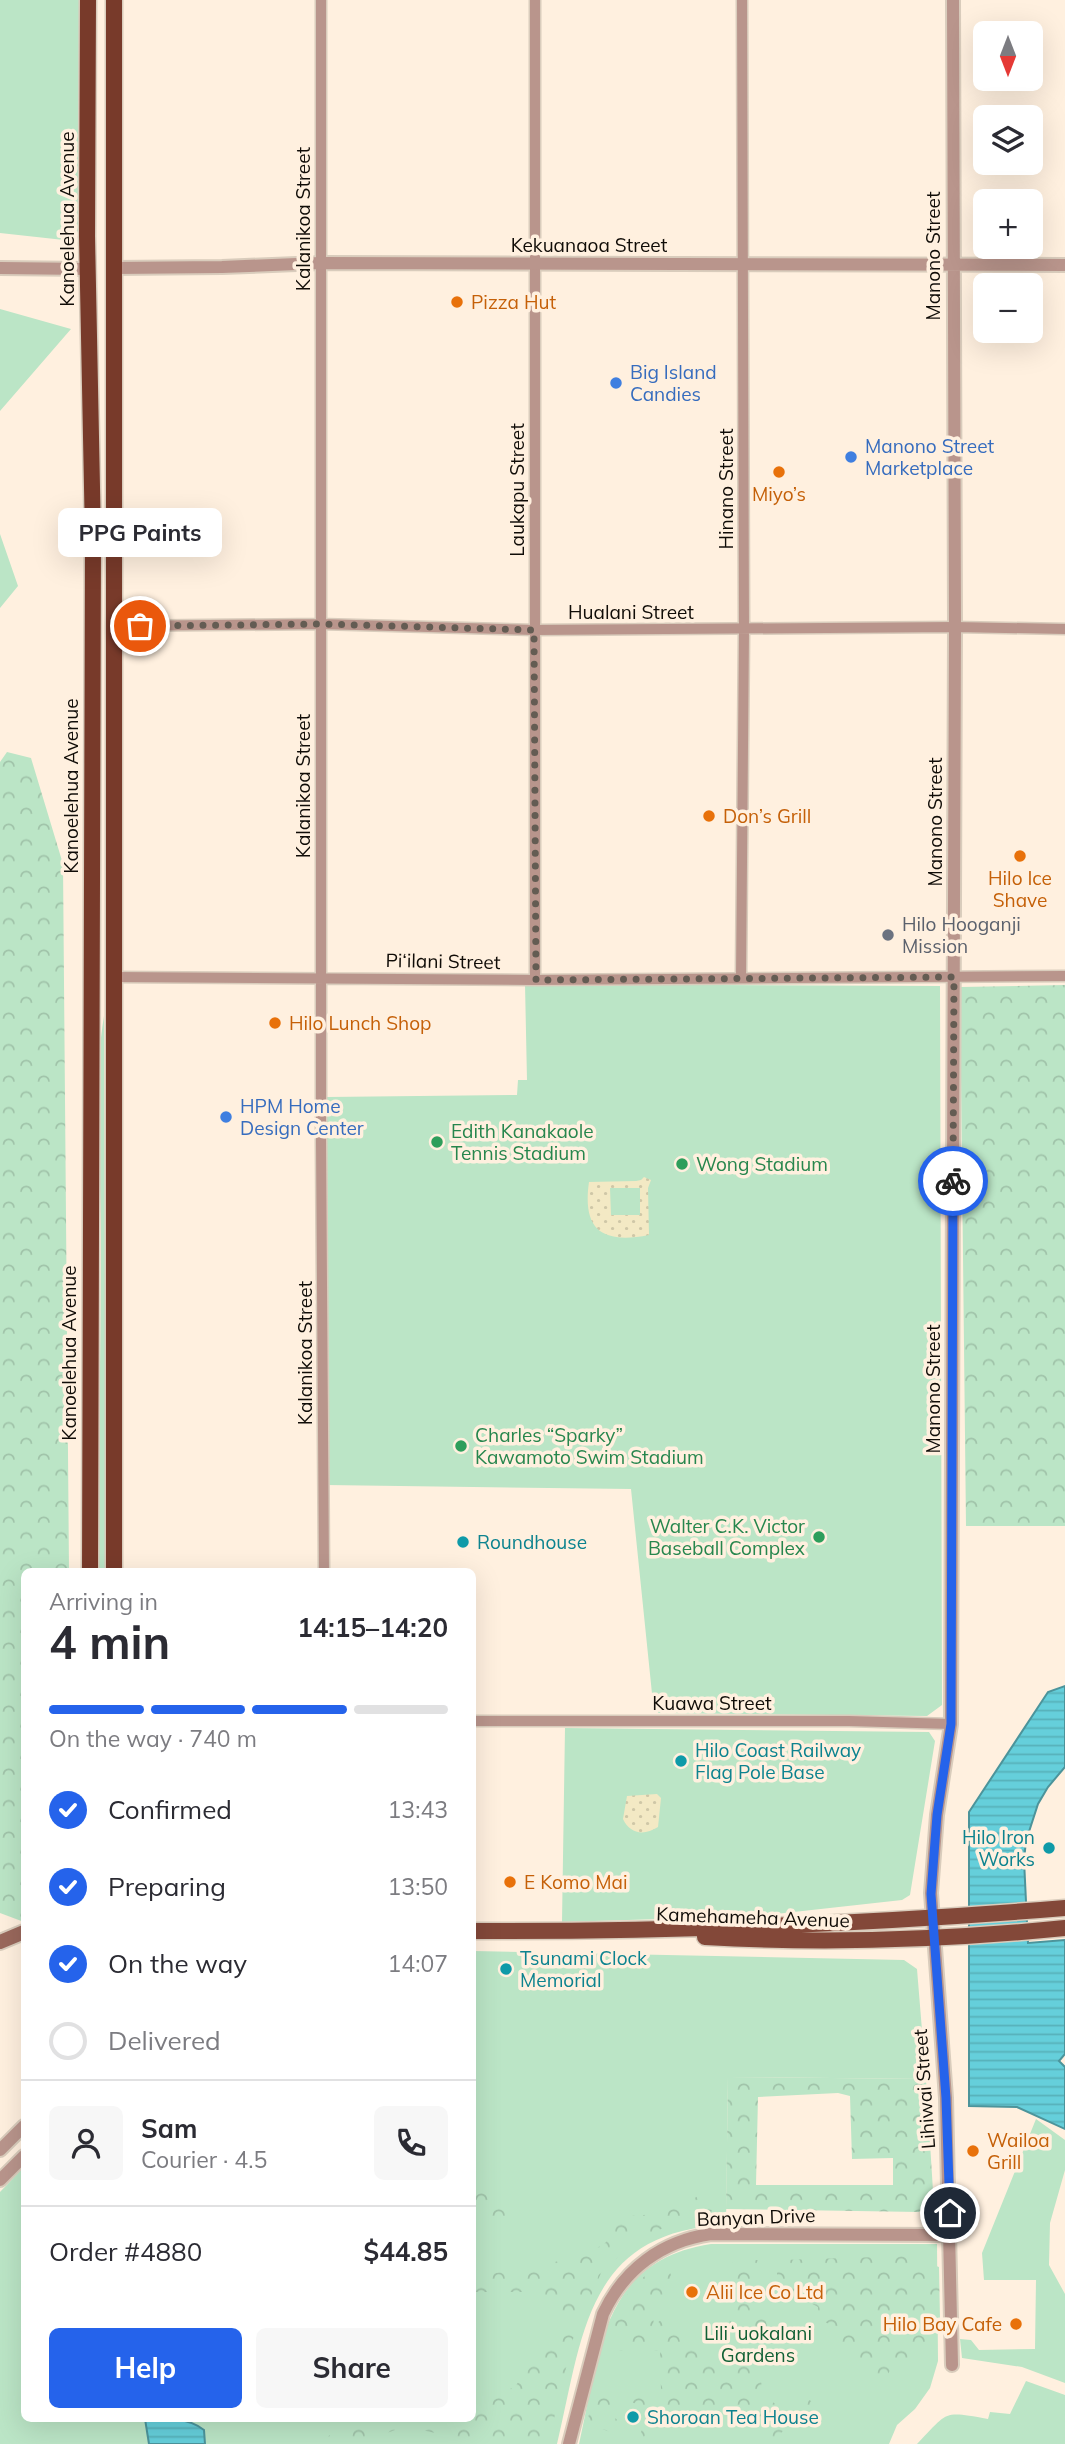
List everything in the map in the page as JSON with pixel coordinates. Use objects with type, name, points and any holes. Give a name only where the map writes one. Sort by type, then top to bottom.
[{"type":"highway","name":"Kanoelehua Avenue","points":[[88,0],[88,268],[93,537],[90,1568]]},
{"type":"highway","points":[[114,0],[114,1568]]},
{"type":"highway","points":[[88,268],[114,268]]},
{"type":"highway","points":[[92,945],[104,967],[114,977]]},
{"type":"highway","points":[[90,1029],[105,990],[114,977]]},
{"type":"main road","name":"Kamehameha Avenue","points":[[608,1932],[958,1916],[1065,1908]]},
{"type":"main road","name":"Kamehameha Avenue","points":[[476,1931],[608,1932],[784,1942],[933,1938],[1065,1928]]},
{"type":"main road","points":[[0,1942],[21,1933]]},
{"type":"street","name":"Kalanikoa Street","points":[[321,0],[320,624],[324,1568]]},
{"type":"street","name":"Laukapu Street","points":[[535,0],[536,980]]},
{"type":"street","name":"Hinano Street","points":[[741,978],[744,630],[742,0]]},
{"type":"street","name":"Manono Street","points":[[933,1938],[934,1847],[951,1724],[955,627],[953,0]]},
{"type":"street","name":"Kekuanaoa Street","points":[[114,268],[321,263],[1065,265]]},
{"type":"street","points":[[0,268],[88,268]]},
{"type":"street","name":"Hualani Street","points":[[114,626],[320,624],[534,630],[955,627],[1065,629]]},
{"type":"street","name":"Pi‘ilani Street","points":[[114,977],[321,976],[536,980],[1065,976]]},
{"type":"street","name":"Kuawa Street","points":[[476,1721],[849,1721],[951,1724]]},
{"type":"street","name":"Lihiwai Street","points":[[933,1938],[946,2098],[952,2365]]},
{"type":"street","points":[[0,2150],[21,2129]]},
{"type":"street","points":[[0,2180],[21,2159]]},
{"type":"street","name":"Banyan Drive","points":[[569,2444],[603,2314],[612,2295],[626,2277],[660,2250],[679,2241],[711,2234],[951,2235]]},
{"type":"green space","points":[[0,0],[81,0],[79,230],[74,238],[64,240],[0,233]]},
{"type":"green space","points":[[0,309],[71,329],[0,411]]},
{"type":"green space","points":[[0,534],[18,586],[0,608]]},
{"type":"green space","points":[[7,752],[31,758],[63,864],[69,1568],[21,1568],[21,1921],[0,1913],[0,762]]},
{"type":"green space","points":[[525,984],[940,986],[942,1705],[927,1716],[654,1713],[631,1489],[326,1485],[327,1097],[517,1095],[518,1080],[527,1080]]},
{"type":"green space","points":[[1065,985],[1065,1526],[966,1526],[960,987]]},
{"type":"green space","points":[[104,1016],[106,1568],[99,1568],[100,1043]]},
{"type":"green space","points":[[565,1728],[929,1732],[935,1741],[910,1895],[902,1900],[758,1916],[562,1922]]},
{"type":"green space","points":[[476,1951],[904,1960],[917,1969],[926,2079],[728,2077],[726,2225],[680,2232],[644,2246],[618,2268],[599,2296],[585,2328],[557,2444],[0,2444],[0,2192],[21,2170],[21,2422],[476,2422]]},
{"type":"green space","points":[[728,2077],[926,2079],[933,2191],[929,2203],[919,2212],[726,2209]],"holes":[[[838,2093],[850,2096],[852,2159],[893,2158],[893,2185],[756,2185],[758,2097]]]},
{"type":"green space","points":[[1036,2119],[1065,2140],[1065,2170],[1050,2223],[1049,2265],[1065,2294],[1065,2383],[1022,2367],[962,2358],[960,2339],[971,2340],[979,2350],[1035,2349],[1036,2280],[984,2280],[982,2253]]},
{"type":"green space","points":[[482,2187],[505,2202],[507,2223],[476,2223],[476,2188]]},
{"type":"green space","points":[[713,2188],[717,2197],[710,2215],[685,2219],[637,2239],[601,2273],[573,2339],[548,2444],[484,2444],[413,2428],[417,2422],[476,2422],[476,2400],[495,2391],[515,2388],[556,2336],[557,2320],[547,2296],[522,2292],[476,2292],[476,2274],[521,2269],[579,2255],[605,2243],[622,2215],[647,2215],[681,2205]]},
{"type":"green space","name":"Liliʻuokalani Gardens","points":[[711,2244],[937,2244],[938,2361],[930,2388],[915,2409],[897,2425],[889,2444],[579,2444],[601,2346],[611,2317],[626,2291],[646,2270],[674,2254]]},
{"type":"green space","points":[[742,2256],[760,2261],[773,2290],[748,2307],[763,2311],[767,2324],[761,2374],[765,2395],[772,2402],[784,2406],[806,2399],[815,2404],[822,2416],[795,2420],[772,2444],[753,2444],[755,2428],[746,2416],[728,2408],[691,2407],[679,2411],[661,2427],[642,2438],[641,2432],[650,2407],[630,2402],[610,2405],[610,2412],[618,2421],[621,2431],[616,2434],[599,2428],[587,2428],[589,2413],[603,2397],[612,2393],[661,2391],[660,2351],[616,2351],[611,2339],[614,2316],[628,2294],[655,2266],[670,2271],[674,2290],[652,2307],[654,2326],[665,2316],[675,2322],[681,2344],[721,2350],[729,2335],[733,2259]]},
{"type":"green space","points":[[909,2256],[939,2267],[940,2319],[933,2344],[892,2367],[884,2381],[850,2364],[842,2350],[839,2328],[817,2319],[818,2307],[797,2296],[777,2277],[777,2265],[781,2260]]},
{"type":"green space","points":[[1026,2381],[1065,2395],[1065,2444],[917,2444],[947,2416],[988,2419],[990,2412],[1010,2414]]},
{"type":"green space","points":[[365,2422],[394,2422],[395,2430],[376,2437],[370,2444],[319,2444],[337,2429]]},
{"type":"sand","points":[[644,1177],[651,1180],[648,1188],[649,1235],[619,1237],[599,1230],[589,1212],[589,1182],[641,1180]],"holes":[[[610,1188],[640,1188],[640,1215],[611,1215]]]},
{"type":"sand","points":[[657,1794],[661,1798],[658,1827],[643,1832],[629,1828],[623,1819],[627,1796]]},
{"type":"water","points":[[1065,1686],[1065,1767],[1038,1804],[1026,1841],[1024,1860],[1028,1943],[1065,1940],[1065,2054],[1059,2061],[1065,2067],[1065,2129],[1017,2107],[969,2106],[969,1812],[1048,1692]]},
{"type":"water","points":[[145,2422],[187,2422],[204,2430],[205,2444],[149,2444]]},
{"type":"way so far","points":[[140,626],[320,624],[534,630],[536,980],[954,977],[953,1181]]},
{"type":"place","name":"Pizza Hut","points":[[457,302]]},
{"type":"place","name":"Big Island Candies","points":[[616,383]]},
{"type":"place","name":"Manono Street Marketplace","points":[[851,457]]},
{"type":"place","name":"Miyo’s","points":[[779,472]]},
{"type":"place","name":"PPG Paints","points":[[140,626]]},
{"type":"place","name":"Don’s Grill","points":[[709,816]]},
{"type":"place","name":"Hilo Ice Shave","points":[[1020,856]]},
{"type":"place","name":"Hilo Hooganji Mission","points":[[888,935]]},
{"type":"place","name":"Hilo Lunch Shop","points":[[275,1023]]},
{"type":"place","name":"HPM Home Design Center","points":[[226,1117]]},
{"type":"place","name":"Edith Kanakaole Tennis Stadium","points":[[437,1142]]},
{"type":"place","name":"Wong Stadium","points":[[682,1164]]},
{"type":"place","name":"Charles “Sparky” Kawamoto Swim Stadium","points":[[461,1446]]},
{"type":"place","name":"Walter C.K. Victor Baseball Complex","points":[[819,1537]]},
{"type":"place","name":"Roundhouse","points":[[463,1542]]},
{"type":"place","name":"Hilo Coast Railway Flag Pole Base","points":[[681,1761]]},
{"type":"place","name":"Hilo Iron Works","points":[[1049,1848]]},
{"type":"place","name":"E Komo Mai","points":[[510,1882]]},
{"type":"place","name":"Tsunami Clock Memorial","points":[[506,1969]]},
{"type":"place","name":"Wailoa Grill","points":[[973,2151]]},
{"type":"place","name":"Alii Ice Co Ltd","points":[[692,2292]]},
{"type":"place","name":"Hilo Bay Cafe","points":[[1016,2324]]},
{"type":"place","name":"Shoroan Tea House","points":[[633,2417]]},
{"type":"route","points":[[950,2213],[946,2098],[931,1894],[937,1815],[951,1724],[953,1181]]}]
